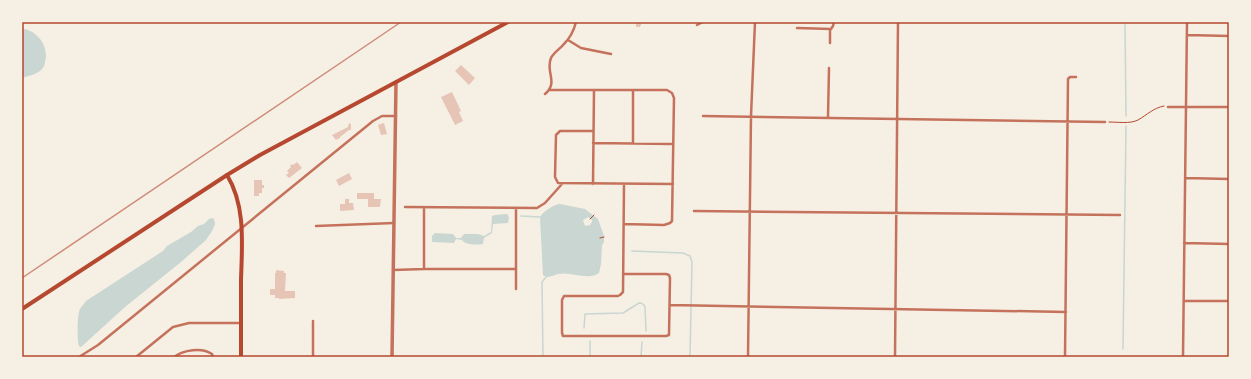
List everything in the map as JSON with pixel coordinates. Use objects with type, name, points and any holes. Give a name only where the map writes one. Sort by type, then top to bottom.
[{"type":"main road","points":[[22,309],[227,175],[272,148],[508,22]]},
{"type":"main road","points":[[227,175],[233,185],[237,198],[242,228],[241,357]]},
{"type":"street","points":[[545,94],[549,90],[552,82],[550,68],[551,59],[556,51],[568,40],[576,22]]},
{"type":"street","points":[[697,25],[703,22]]},
{"type":"street","points":[[748,357],[751,116],[755,22]]},
{"type":"street","points":[[830,44],[830,29],[833,28],[834,22]]},
{"type":"street","points":[[895,357],[898,22]]},
{"type":"street","points":[[1183,357],[1187,22]]},
{"type":"street","points":[[797,28],[830,29]]},
{"type":"street","points":[[1186,35],[1229,36]]},
{"type":"street","points":[[568,40],[581,48],[611,54]]},
{"type":"street","points":[[828,118],[829,68]]},
{"type":"street","points":[[1065,357],[1068,214],[1068,79],[1070,77],[1076,77]]},
{"type":"street","points":[[392,357],[396,82]]},
{"type":"street","points":[[549,90],[667,90],[672,93],[674,98],[673,217],[670,223],[664,225],[624,224]]},
{"type":"street","points":[[593,184],[594,90]]},
{"type":"street","points":[[633,90],[633,143]]},
{"type":"street","points":[[1168,107],[1229,107]]},
{"type":"street","points":[[79,357],[98,345],[373,121],[386,115],[396,116]]},
{"type":"street","points":[[703,116],[1105,122]]},
{"type":"street","points":[[594,131],[562,131],[556,135],[556,182],[562,184],[673,184]]},
{"type":"street","points":[[593,143],[673,144]]},
{"type":"street","points":[[1185,178],[1229,179]]},
{"type":"street","points":[[404,207],[532,208],[545,203],[562,184]]},
{"type":"street","points":[[623,274],[668,274],[670,278],[670,305],[668,336],[563,336],[562,298],[566,296],[620,295],[623,290],[623,274],[624,224],[624,184]]},
{"type":"street","points":[[424,208],[424,269]]},
{"type":"street","points":[[516,208],[516,289]]},
{"type":"street","points":[[694,211],[1120,215]]},
{"type":"street","points":[[316,226],[394,223]]},
{"type":"street","points":[[1184,244],[1229,244]]},
{"type":"street","points":[[393,270],[516,269]]},
{"type":"street","points":[[1183,301],[1229,302]]},
{"type":"street","points":[[670,305],[1066,312]]},
{"type":"street","points":[[313,320],[313,356]]},
{"type":"street","points":[[136,357],[173,327],[189,323],[241,324]]},
{"type":"street","points":[[174,357],[179,353],[188,350],[208,351],[213,357]]},
{"type":"path","points":[[1105,122],[1134,121],[1155,108],[1163,106],[1168,107]]},
{"type":"path","points":[[590,219],[594,215]]},
{"type":"path","points":[[600,238],[604,237]]},
{"type":"shaded area","points":[[25,29],[34,33],[43,43],[46,57],[44,66],[40,71],[22,78],[22,30]]},
{"type":"shaded area","points":[[560,204],[585,209],[598,219],[604,236],[599,273],[590,276],[563,273],[548,277],[543,275],[540,217],[546,211]],"holes":[[[588,217],[592,220],[590,225],[585,226],[583,220]]]},
{"type":"shaded area","points":[[507,214],[509,217],[508,223],[493,224],[492,233],[484,238],[483,244],[468,244],[462,240],[456,239],[454,243],[432,242],[432,236],[435,233],[453,234],[456,238],[461,238],[464,234],[478,234],[484,236],[491,232],[492,216]]},
{"type":"shaded area","points":[[212,218],[214,219],[215,224],[206,240],[125,307],[81,347],[79,346],[78,316],[80,309],[86,301],[163,251],[167,246]]},
{"type":"building","points":[[636,22],[641,22],[640,27],[636,27]]},
{"type":"building","points":[[461,65],[475,78],[469,85],[455,71]]},
{"type":"building","points":[[452,92],[461,111],[459,112],[463,121],[455,125],[441,97]]},
{"type":"building","points":[[349,123],[351,124],[351,130],[340,137],[340,139],[339,138],[336,140],[332,135],[348,127]]},
{"type":"building","points":[[384,123],[387,134],[381,135],[378,125]]},
{"type":"building","points":[[297,162],[302,168],[289,178],[286,175],[289,173],[287,171],[292,164],[293,165]]},
{"type":"building","points":[[349,173],[352,179],[339,186],[336,180]]},
{"type":"building","points":[[254,180],[262,180],[262,185],[264,185],[264,188],[262,188],[262,193],[259,193],[259,196],[254,196]]},
{"type":"building","points":[[357,193],[374,193],[374,199],[381,199],[380,207],[368,207],[368,199],[357,199]]},
{"type":"building","points":[[345,199],[349,199],[349,203],[353,203],[354,210],[340,211],[340,204],[345,204]]},
{"type":"building","points":[[276,270],[284,271],[284,273],[286,273],[285,291],[295,291],[295,298],[279,299],[275,298],[275,295],[270,295],[270,289],[275,289]]},
{"type":"waterway","points":[[1125,22],[1126,116]]},
{"type":"waterway","points":[[1123,349],[1126,126]]},
{"type":"waterway","points":[[521,216],[540,217]]},
{"type":"waterway","points":[[632,251],[683,253],[690,256],[692,262],[690,357]]},
{"type":"waterway","points":[[543,357],[542,282],[546,277]]},
{"type":"waterway","points":[[584,328],[585,314],[623,313],[639,303],[642,303],[645,307],[646,331]]},
{"type":"waterway","points":[[590,341],[590,357]]},
{"type":"waterway","points":[[641,357],[642,342]]},
{"type":"railway","points":[[22,278],[401,22]]}]
